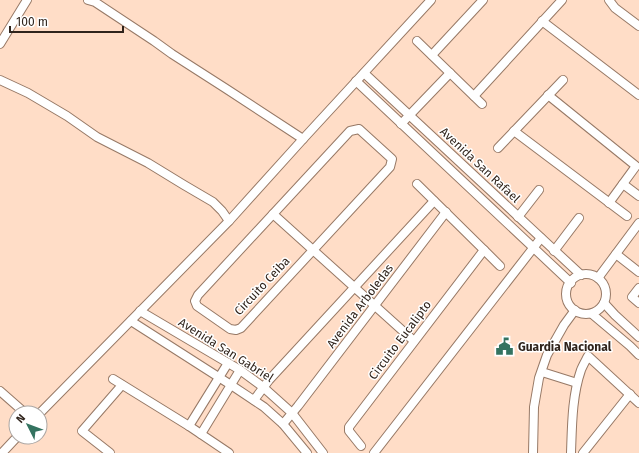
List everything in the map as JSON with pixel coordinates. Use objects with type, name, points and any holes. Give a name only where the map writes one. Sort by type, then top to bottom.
[{"type":"street","points":[[0,44],[27,0]]},
{"type":"street","points":[[88,0],[95,2],[302,139]]},
{"type":"street","points":[[48,406],[229,221],[302,139],[431,0]]},
{"type":"street","points":[[432,55],[483,0]]},
{"type":"street","points":[[474,96],[562,0]]},
{"type":"street","points":[[610,0],[615,8],[639,26]]},
{"type":"street","points":[[542,21],[639,95]]},
{"type":"street","points":[[417,41],[482,104]]},
{"type":"street","name":"Avenida San Rafael","points":[[364,72],[581,275]]},
{"type":"street","points":[[401,124],[450,73]]},
{"type":"street","points":[[0,80],[28,93],[67,116],[96,137],[148,163],[213,202],[229,221]]},
{"type":"street","points":[[498,148],[563,80]]},
{"type":"street","name":"Avenida San Rafael","points":[[356,81],[571,283]]},
{"type":"street","points":[[548,95],[636,166],[609,203]]},
{"type":"street","name":"Circuito Ceiba","points":[[359,129],[392,159],[390,167],[313,250],[241,328],[236,330],[230,329],[197,306],[195,301],[198,295],[350,131],[359,129]]},
{"type":"street","points":[[514,131],[627,216]]},
{"type":"street","points":[[454,173],[462,164]]},
{"type":"street","points":[[417,184],[500,266]]},
{"type":"street","points":[[623,184],[639,196]]},
{"type":"street","points":[[518,217],[539,190]]},
{"type":"street","name":"Avenida Arboledas","points":[[254,400],[263,386],[434,201]]},
{"type":"street","name":"Avenida Arboledas","points":[[283,424],[446,212]]},
{"type":"street","points":[[273,214],[414,342]]},
{"type":"street","points":[[554,251],[579,218]]},
{"type":"street","points":[[598,278],[639,223]]},
{"type":"street","points":[[374,453],[541,238]]},
{"type":"street","name":"Circuito Eucalipto","points":[[361,446],[349,431],[349,427],[484,250]]},
{"type":"street","points":[[616,254],[639,272]]},
{"type":"street","points":[[592,314],[604,303],[606,289],[598,278],[587,274],[581,275],[575,278],[568,288],[568,301],[571,306],[581,313],[592,314],[639,355]]},
{"type":"street","points":[[639,288],[632,297],[639,303]]},
{"type":"street","points":[[604,303],[639,337]]},
{"type":"street","points":[[533,453],[534,407],[539,378],[547,355],[564,325],[575,310]]},
{"type":"street","name":"Avenida San Gabriel","points":[[140,311],[240,370],[263,386],[292,413],[323,453]]},
{"type":"street","points":[[131,321],[254,400],[283,424],[307,453]]},
{"type":"street","points":[[571,453],[575,395],[581,369],[588,356],[639,403]]},
{"type":"street","points":[[189,426],[228,363]]},
{"type":"street","points":[[200,434],[240,370]]},
{"type":"street","points":[[542,372],[578,384]]},
{"type":"street","points":[[113,379],[189,426],[229,453]]},
{"type":"street","points":[[110,453],[82,431],[122,385]]},
{"type":"street","points":[[0,391],[16,405]]},
{"type":"street","points":[[583,453],[630,394]]},
{"type":"street","points":[[198,411],[210,418]]},
{"type":"street","points":[[2,453],[10,445]]},
{"type":"place","name":"Guardia Nacional","points":[[505,347]]}]
